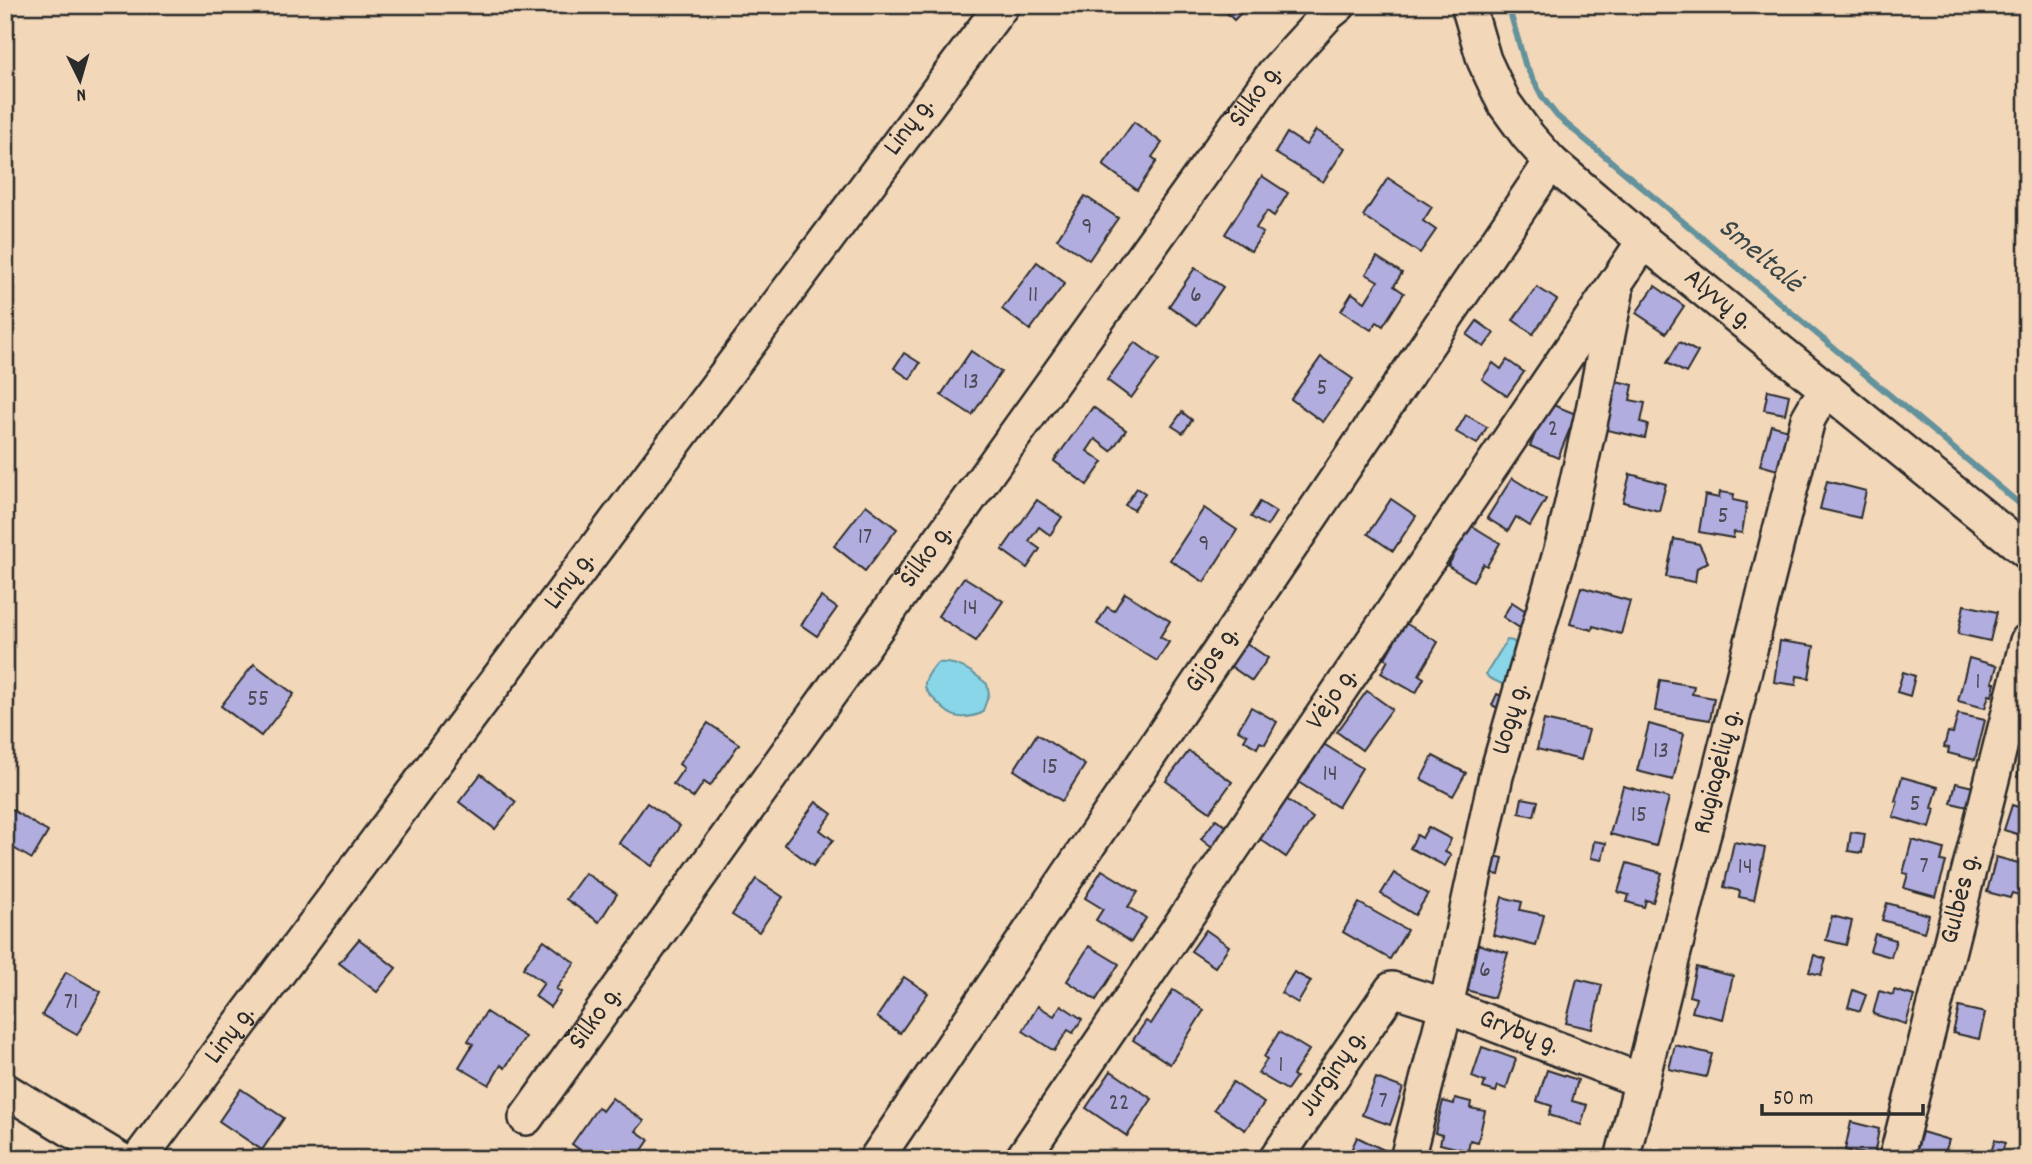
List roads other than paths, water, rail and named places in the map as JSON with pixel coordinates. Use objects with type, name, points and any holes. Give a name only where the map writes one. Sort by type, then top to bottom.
[{"type":"street","name":"Linų g.","points":[[139,1159],[1002,5]]},
{"type":"street","name":"Šilko g.","points":[[526,1118],[1274,73],[1339,5]]},
{"type":"street","name":"Alyvų g.","points":[[1468,5],[1484,60],[1504,103],[1551,162],[1644,241],[2027,552]]},
{"type":"street","name":"Gijos g.","points":[[876,1159],[1551,162]]},
{"type":"street","name":"Vėjo g.","points":[[1022,1159],[1644,241]]},
{"type":"street","name":"Uogų g.","points":[[1407,1159],[1446,1006],[1496,776],[1563,543],[1593,410],[1618,280]]},
{"type":"street","name":"Rugiagėlių g.","points":[[1622,1159],[1808,419],[1828,390]]},
{"type":"street","name":"Gulbės g.","points":[[1896,1159],[2027,641]]},
{"type":"street","name":"Grybų g.","points":[[1392,989],[1446,1006],[1642,1080]]},
{"type":"street","name":"Jurginų g.","points":[[1276,1159],[1392,989]]},
{"type":"street","points":[[5,1090],[118,1159]]},
{"type":"water","points":[[1507,640],[1513,641],[1518,647],[1511,672],[1502,684],[1486,674]]},
{"type":"water","points":[[937,663],[964,668],[987,684],[989,694],[982,713],[966,717],[954,716],[929,694],[925,687],[926,680]]},
{"type":"waterway","name":"Smeltalė","points":[[1508,5],[1525,64],[1543,98],[1557,116],[2027,510]]}]
